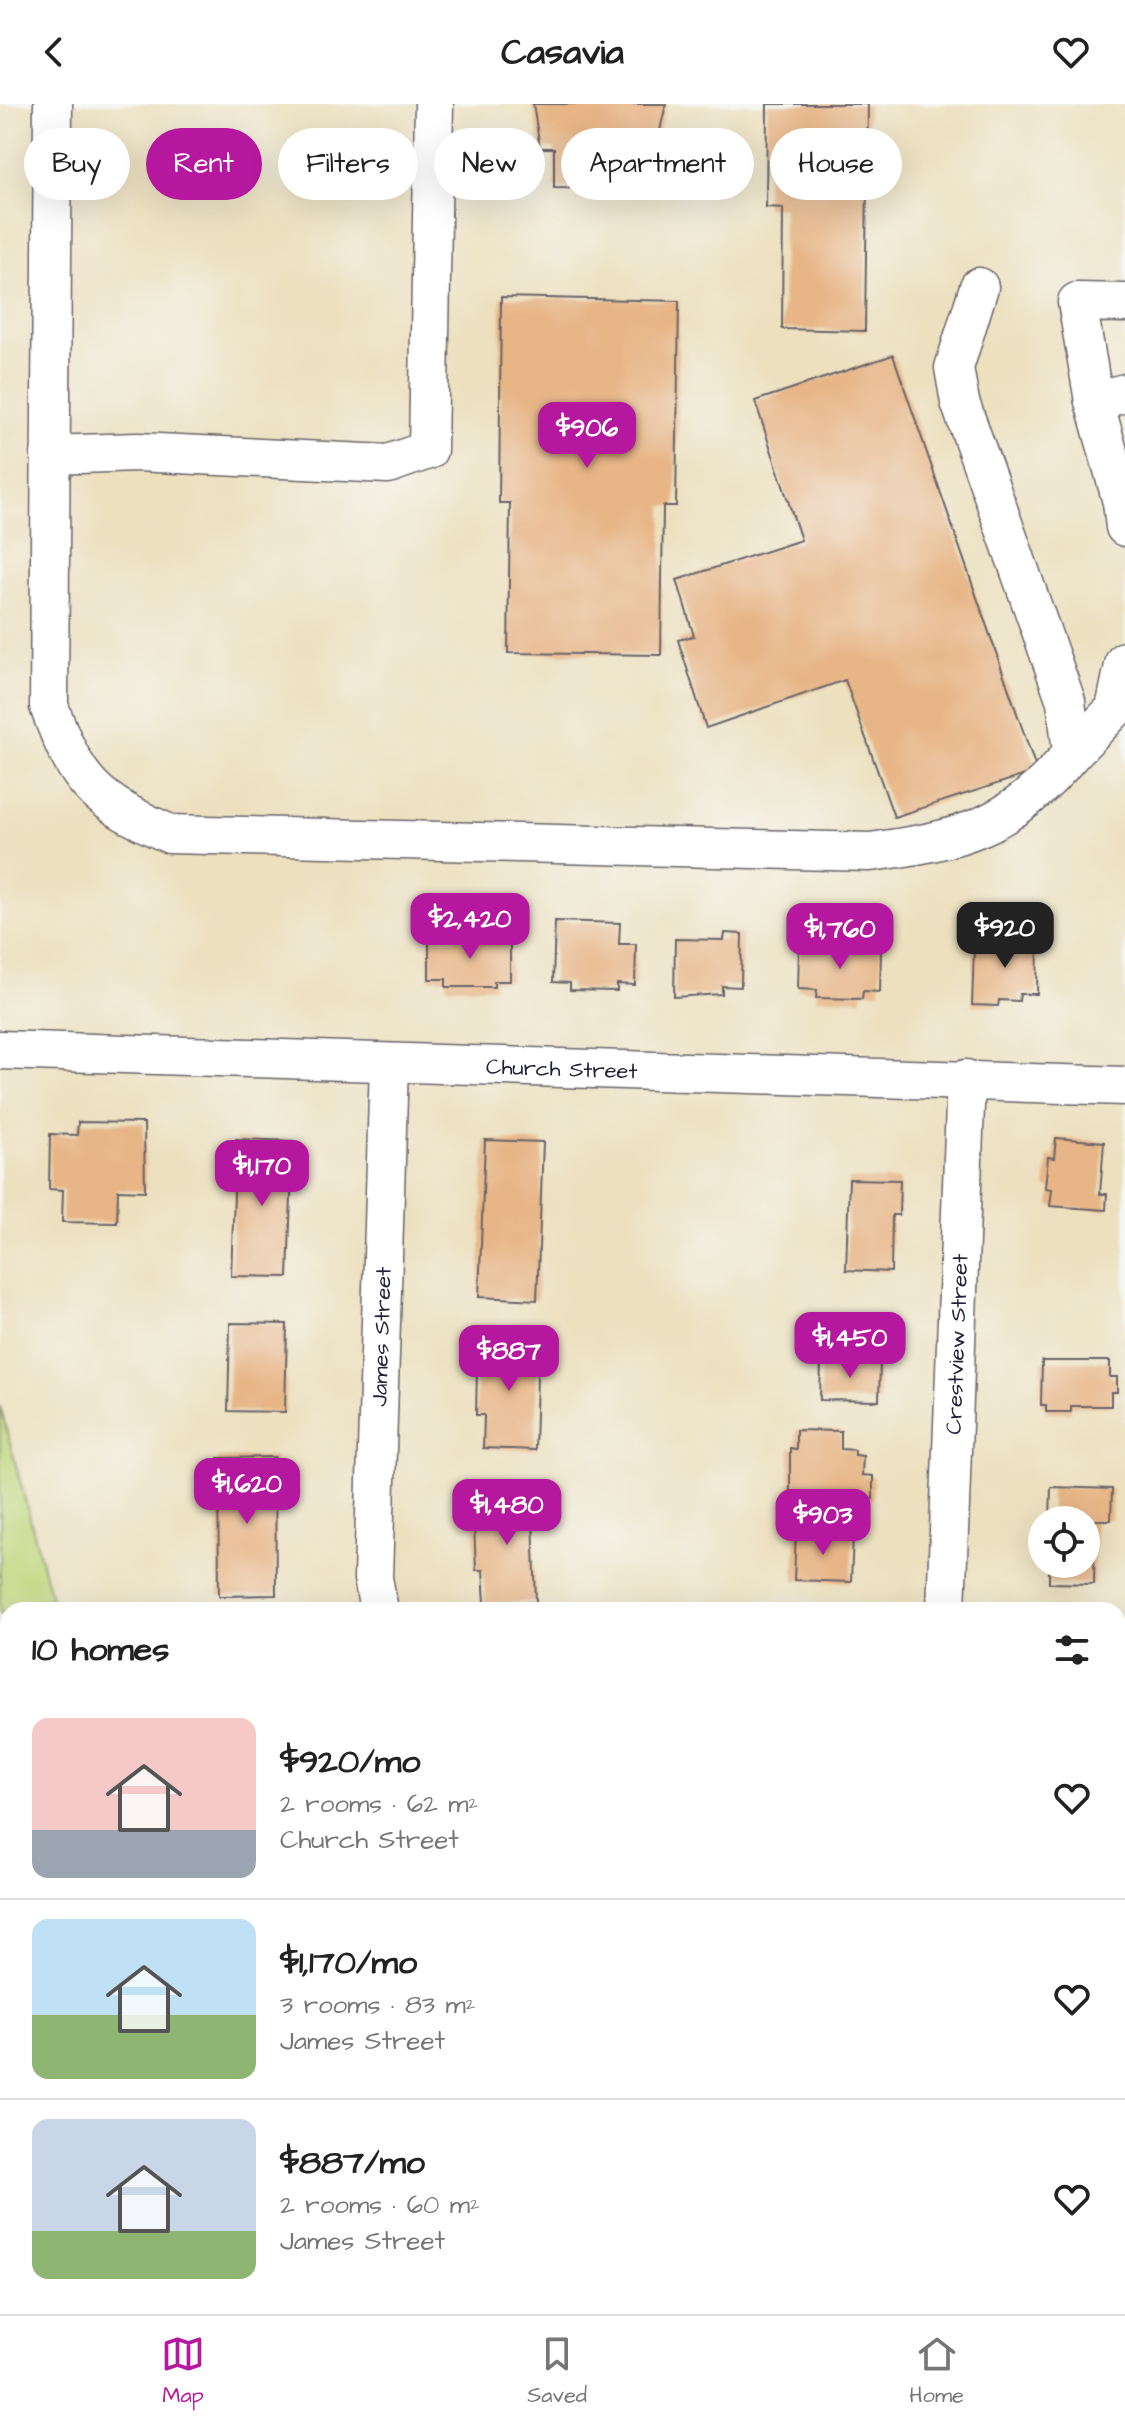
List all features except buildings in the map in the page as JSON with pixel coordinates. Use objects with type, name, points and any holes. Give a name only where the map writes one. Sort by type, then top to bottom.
[{"type":"street","points":[[53,104],[49,706],[63,745],[90,789],[123,813],[170,834],[870,852],[939,843],[992,822],[1045,786],[1115,709],[1125,661]]},
{"type":"street","points":[[50,455],[137,452],[388,464],[428,450],[434,104]]},
{"type":"street","points":[[979,287],[954,368],[960,402],[1066,701],[1072,753]]},
{"type":"street","points":[[1125,303],[1077,302],[1110,397],[1125,527]]},
{"type":"street","name":"Church Street","points":[[0,1050],[1125,1086]]},
{"type":"street","name":"James Street","points":[[378,1602],[373,1578],[389,1064]]},
{"type":"street","name":"Crestview Street","points":[[946,1602],[966,1079]]},
{"type":"green space","points":[[0,1406],[51,1597],[35,1602],[0,1602]]}]
